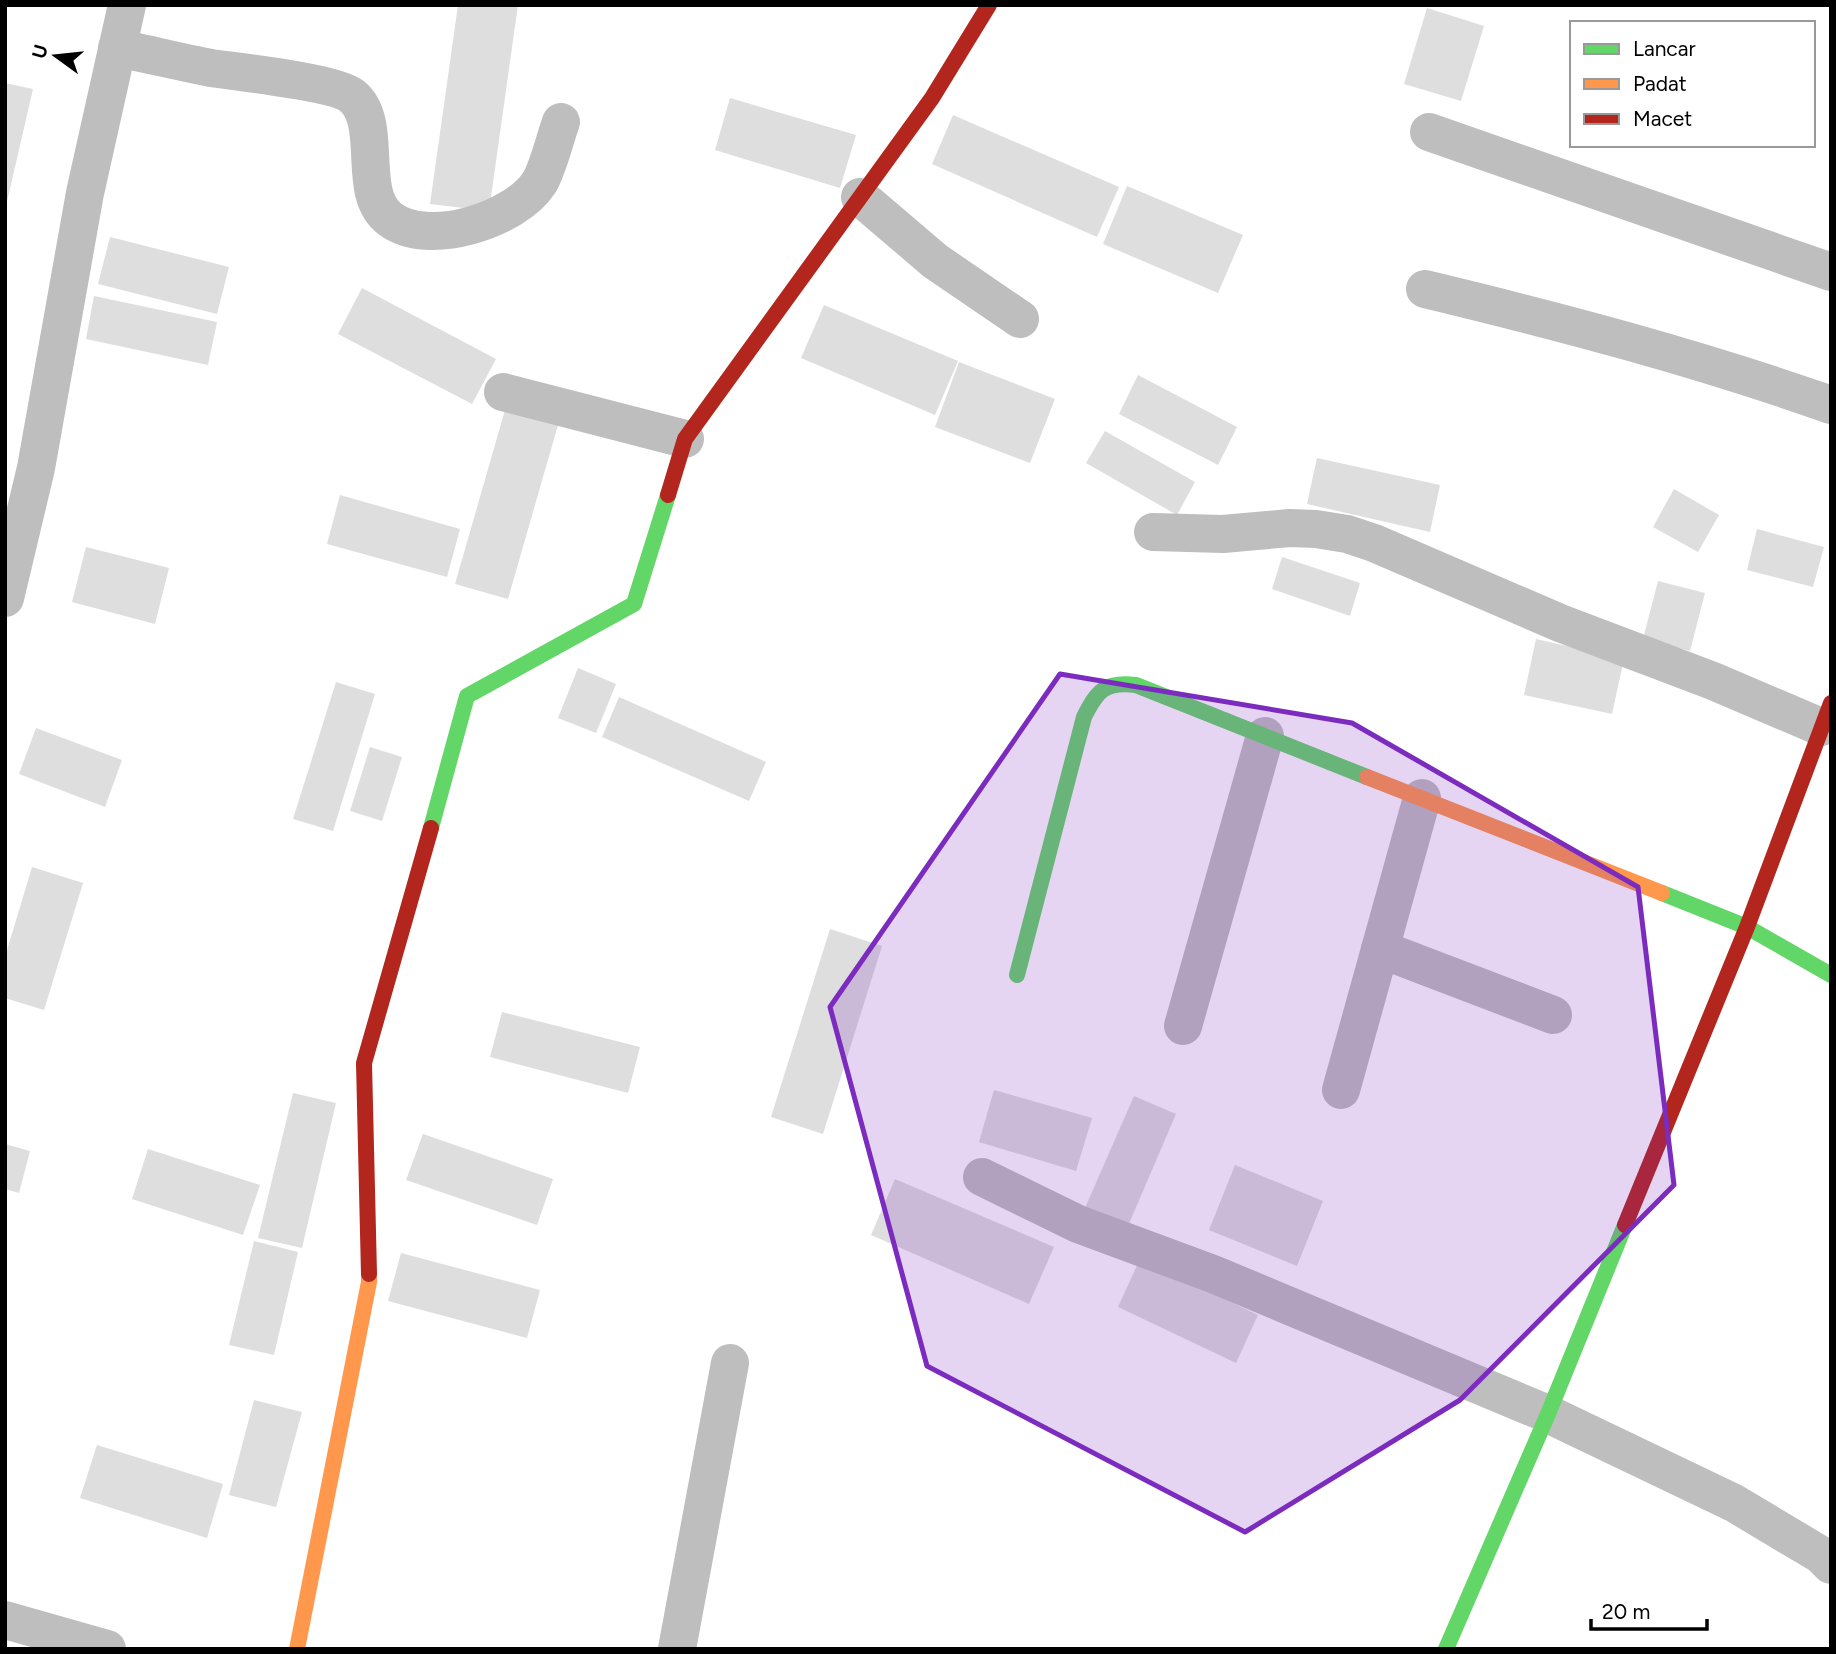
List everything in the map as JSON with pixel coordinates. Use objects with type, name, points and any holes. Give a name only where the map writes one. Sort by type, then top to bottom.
[{"type":"street","points":[[8,574],[36,468],[85,193],[127,5]]},
{"type":"street","points":[[297,1649],[369,1282],[364,1063],[409,912],[467,695],[634,604],[685,439],[932,98],[989,5]]},
{"type":"street","points":[[117,48],[350,94],[360,105],[366,119],[377,199],[385,215],[408,228],[437,232],[503,215],[539,183],[561,122]]},
{"type":"street","points":[[1429,132],[1831,272]]},
{"type":"street","points":[[860,197],[934,261],[1020,319]]},
{"type":"street","points":[[1426,289],[1592,330],[1736,372],[1831,405]]},
{"type":"street","points":[[503,392],[685,439]]},
{"type":"street","points":[[1153,532],[1223,534],[1290,528],[1347,534],[1374,543],[1560,623],[1713,681],[1826,715],[1747,927],[1548,1414],[1447,1649]]},
{"type":"street","points":[[1017,975],[1084,718],[1093,699],[1105,686],[1120,681],[1136,685],[1747,927],[1831,975]]},
{"type":"street","points":[[1183,1026],[1265,736]]},
{"type":"street","points":[[1341,1090],[1422,798]]},
{"type":"street","points":[[1380,949],[1553,1016]]},
{"type":"street","points":[[982,1177],[1078,1224],[1213,1274],[1548,1414],[1734,1503],[1821,1555],[1831,1564]]},
{"type":"street","points":[[677,1649],[730,1363]]},
{"type":"street","points":[[5,1620],[107,1649]]},
{"type":"highlighted area","points":[[1060,674],[1352,723],[1638,887],[1674,1185],[1460,1400],[1245,1532],[927,1366],[830,1007]]},
{"type":"building","points":[[458,5],[518,5],[489,211],[430,204]]},
{"type":"building","points":[[1427,8],[1484,26],[1461,101],[1404,84]]},
{"type":"building","points":[[5,83],[33,89],[6,206],[5,206]]},
{"type":"building","points":[[730,98],[856,135],[840,188],[715,150]]},
{"type":"building","points":[[953,115],[1119,187],[1097,237],[932,164]]},
{"type":"building","points":[[1127,186],[1243,235],[1218,293],[1103,244]]},
{"type":"building","points":[[110,237],[229,267],[217,314],[98,284]]},
{"type":"building","points":[[362,288],[496,359],[472,404],[338,334]]},
{"type":"building","points":[[94,296],[217,322],[208,365],[86,339]]},
{"type":"building","points":[[824,305],[958,361],[935,415],[801,358]]},
{"type":"building","points":[[959,362],[1055,399],[1030,463],[935,427]]},
{"type":"building","points":[[1138,375],[1237,427],[1218,465],[1119,414]]},
{"type":"building","points":[[505,410],[558,425],[508,599],[455,584]]},
{"type":"building","points":[[1105,431],[1195,482],[1177,515],[1086,463]]},
{"type":"building","points":[[1317,458],[1440,485],[1430,532],[1307,504]]},
{"type":"building","points":[[1674,489],[1719,515],[1698,552],[1653,527]]},
{"type":"building","points":[[340,495],[460,529],[447,577],[327,544]]},
{"type":"building","points":[[1757,529],[1824,547],[1813,587],[1747,570]]},
{"type":"building","points":[[86,547],[169,568],[155,624],[72,602]]},
{"type":"building","points":[[1282,557],[1360,583],[1350,616],[1272,589]]},
{"type":"building","points":[[1658,581],[1705,593],[1690,651],[1643,639]]},
{"type":"building","points":[[1536,639],[1624,659],[1612,714],[1524,695]]},
{"type":"building","points":[[578,668],[616,684],[596,733],[558,718]]},
{"type":"building","points":[[336,682],[375,694],[333,831],[293,819]]},
{"type":"building","points":[[619,697],[766,762],[749,801],[602,737]]},
{"type":"building","points":[[36,728],[122,760],[105,807],[19,774]]},
{"type":"building","points":[[370,747],[402,757],[382,821],[350,811]]},
{"type":"building","points":[[32,867],[83,883],[44,1010],[5,998],[5,957]]},
{"type":"building","points":[[830,929],[882,946],[823,1134],[771,1117]]},
{"type":"building","points":[[502,1012],[640,1047],[628,1093],[490,1057]]},
{"type":"building","points":[[994,1090],[1092,1118],[1076,1171],[979,1142]]},
{"type":"building","points":[[293,1093],[336,1103],[302,1248],[258,1238]]},
{"type":"building","points":[[1134,1096],[1176,1114],[1128,1226],[1085,1208]]},
{"type":"building","points":[[423,1134],[553,1179],[537,1225],[406,1180]]},
{"type":"building","points":[[5,1144],[30,1151],[19,1193],[5,1189]]},
{"type":"building","points":[[148,1149],[260,1185],[243,1235],[132,1199]]},
{"type":"building","points":[[1235,1165],[1323,1201],[1297,1266],[1209,1230]]},
{"type":"building","points":[[895,1179],[1054,1247],[1029,1304],[871,1235]]},
{"type":"building","points":[[254,1241],[298,1252],[274,1355],[229,1345]]},
{"type":"building","points":[[401,1253],[540,1290],[527,1338],[388,1301]]},
{"type":"building","points":[[1140,1259],[1258,1315],[1236,1363],[1118,1307]]},
{"type":"building","points":[[254,1400],[302,1412],[276,1507],[229,1495]]},
{"type":"building","points":[[97,1445],[223,1484],[207,1538],[80,1498]]},
{"type":"traffic: fast","points":[[431,828],[467,696],[634,604],[668,495]]},
{"type":"traffic: fast","points":[[1017,975],[1084,717],[1093,700],[1103,690],[1117,685],[1136,685],[1367,777]]},
{"type":"traffic: fast","points":[[1662,893],[1747,927],[1831,975]]},
{"type":"traffic: fast","points":[[1446,1649],[1548,1414],[1625,1225]]},
{"type":"traffic: slow","points":[[1367,777],[1662,893]]},
{"type":"traffic: slow","points":[[297,1649],[369,1274]]},
{"type":"traffic: jam","points":[[668,495],[685,439],[932,98],[989,5]]},
{"type":"traffic: jam","points":[[1625,1225],[1747,927],[1831,703]]},
{"type":"traffic: jam","points":[[369,1274],[364,1063],[431,828]]}]
